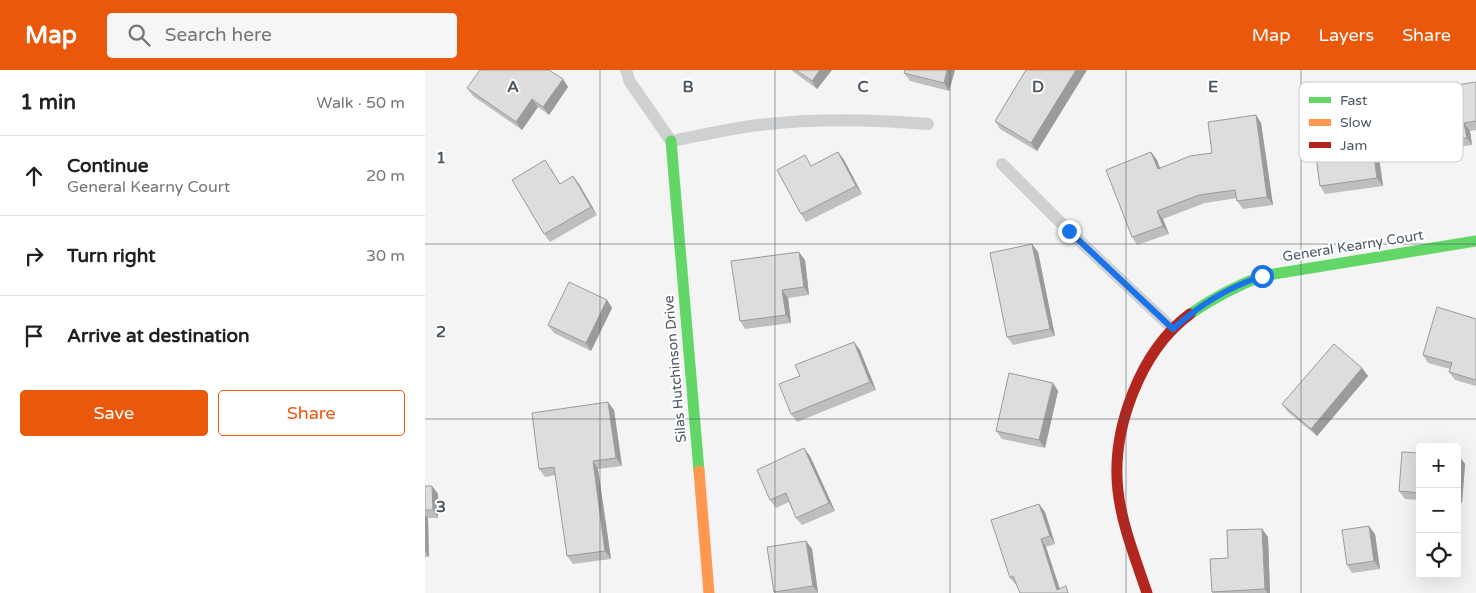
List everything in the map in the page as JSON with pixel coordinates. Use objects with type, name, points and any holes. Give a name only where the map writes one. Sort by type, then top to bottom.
[{"type":"street","name":"Silas Hutchinson Drive","points":[[671,141],[709,593]]},
{"type":"street","name":"General Kearny Court","points":[[1147,593],[1120,507],[1117,461],[1124,421],[1135,386],[1150,358],[1173,329],[1185,317],[1220,293],[1262,276],[1476,241]]},
{"type":"lane","points":[[626,70],[630,82],[671,141],[751,126],[807,122],[853,120],[928,124]]},
{"type":"lane","points":[[1002,164],[1069,231],[1173,329]]},
{"type":"building","points":[[480,70],[549,70],[563,79],[543,107],[532,99],[516,122],[467,88]]},
{"type":"building","points":[[796,70],[820,70],[812,81]]},
{"type":"building","points":[[905,70],[947,70],[944,83],[904,73]]},
{"type":"building","points":[[1026,70],[1076,70],[1031,143],[995,121]]},
{"type":"building","points":[[1476,82],[1476,121],[1464,123],[1467,138],[1463,139],[1463,84]]},
{"type":"building","points":[[1256,115],[1267,197],[1237,201],[1235,190],[1199,195],[1157,211],[1163,226],[1132,237],[1106,170],[1151,152],[1158,169],[1190,156],[1212,153],[1208,122]]},
{"type":"building","points":[[838,152],[856,186],[801,214],[777,170],[805,155],[811,166]]},
{"type":"building","points":[[545,160],[560,184],[573,176],[591,207],[544,234],[512,180]]},
{"type":"building","points":[[1317,162],[1375,162],[1377,178],[1320,186]]},
{"type":"building","points":[[1032,244],[1050,329],[1007,337],[990,253]]},
{"type":"building","points":[[799,252],[804,287],[782,290],[786,315],[740,321],[731,261]]},
{"type":"building","points":[[569,282],[607,300],[586,343],[548,325]]},
{"type":"building","points":[[1437,307],[1476,319],[1476,380],[1449,372],[1452,363],[1423,355]]},
{"type":"building","points":[[854,342],[870,382],[791,414],[779,384],[800,376],[795,365]]},
{"type":"building","points":[[1334,344],[1362,368],[1311,429],[1282,404]]},
{"type":"building","points":[[1009,373],[1053,383],[1039,440],[996,431]]},
{"type":"building","points":[[608,402],[616,458],[593,461],[605,551],[567,556],[554,467],[539,469],[532,413]]},
{"type":"building","points":[[804,448],[829,503],[796,518],[786,493],[770,500],[757,470]]},
{"type":"building","points":[[1402,452],[1416,453],[1416,493],[1399,491]]},
{"type":"building","points":[[425,486],[432,486],[433,510],[425,510]]},
{"type":"building","points":[[1039,504],[1050,536],[1041,539],[1057,590],[1066,586],[1068,593],[1020,593],[1013,576],[1010,578],[991,520]]},
{"type":"building","points":[[1369,526],[1374,561],[1347,565],[1342,530]]},
{"type":"building","points":[[1262,529],[1265,589],[1212,592],[1210,559],[1228,558],[1227,530]]},
{"type":"building","points":[[806,541],[813,586],[774,592],[767,547]]},
{"type":"traffic: fast","points":[[671,141],[699,471]]},
{"type":"traffic: fast","points":[[1190,314],[1225,293],[1262,276],[1476,241]]},
{"type":"traffic: slow","points":[[699,471],[709,593]]},
{"type":"traffic: jam","points":[[1147,593],[1130,543],[1120,504],[1117,467],[1119,443],[1125,418],[1143,370],[1172,330],[1190,314]]},
{"type":"route","points":[[1069,231],[1173,329],[1185,317],[1220,293],[1262,276]]}]
